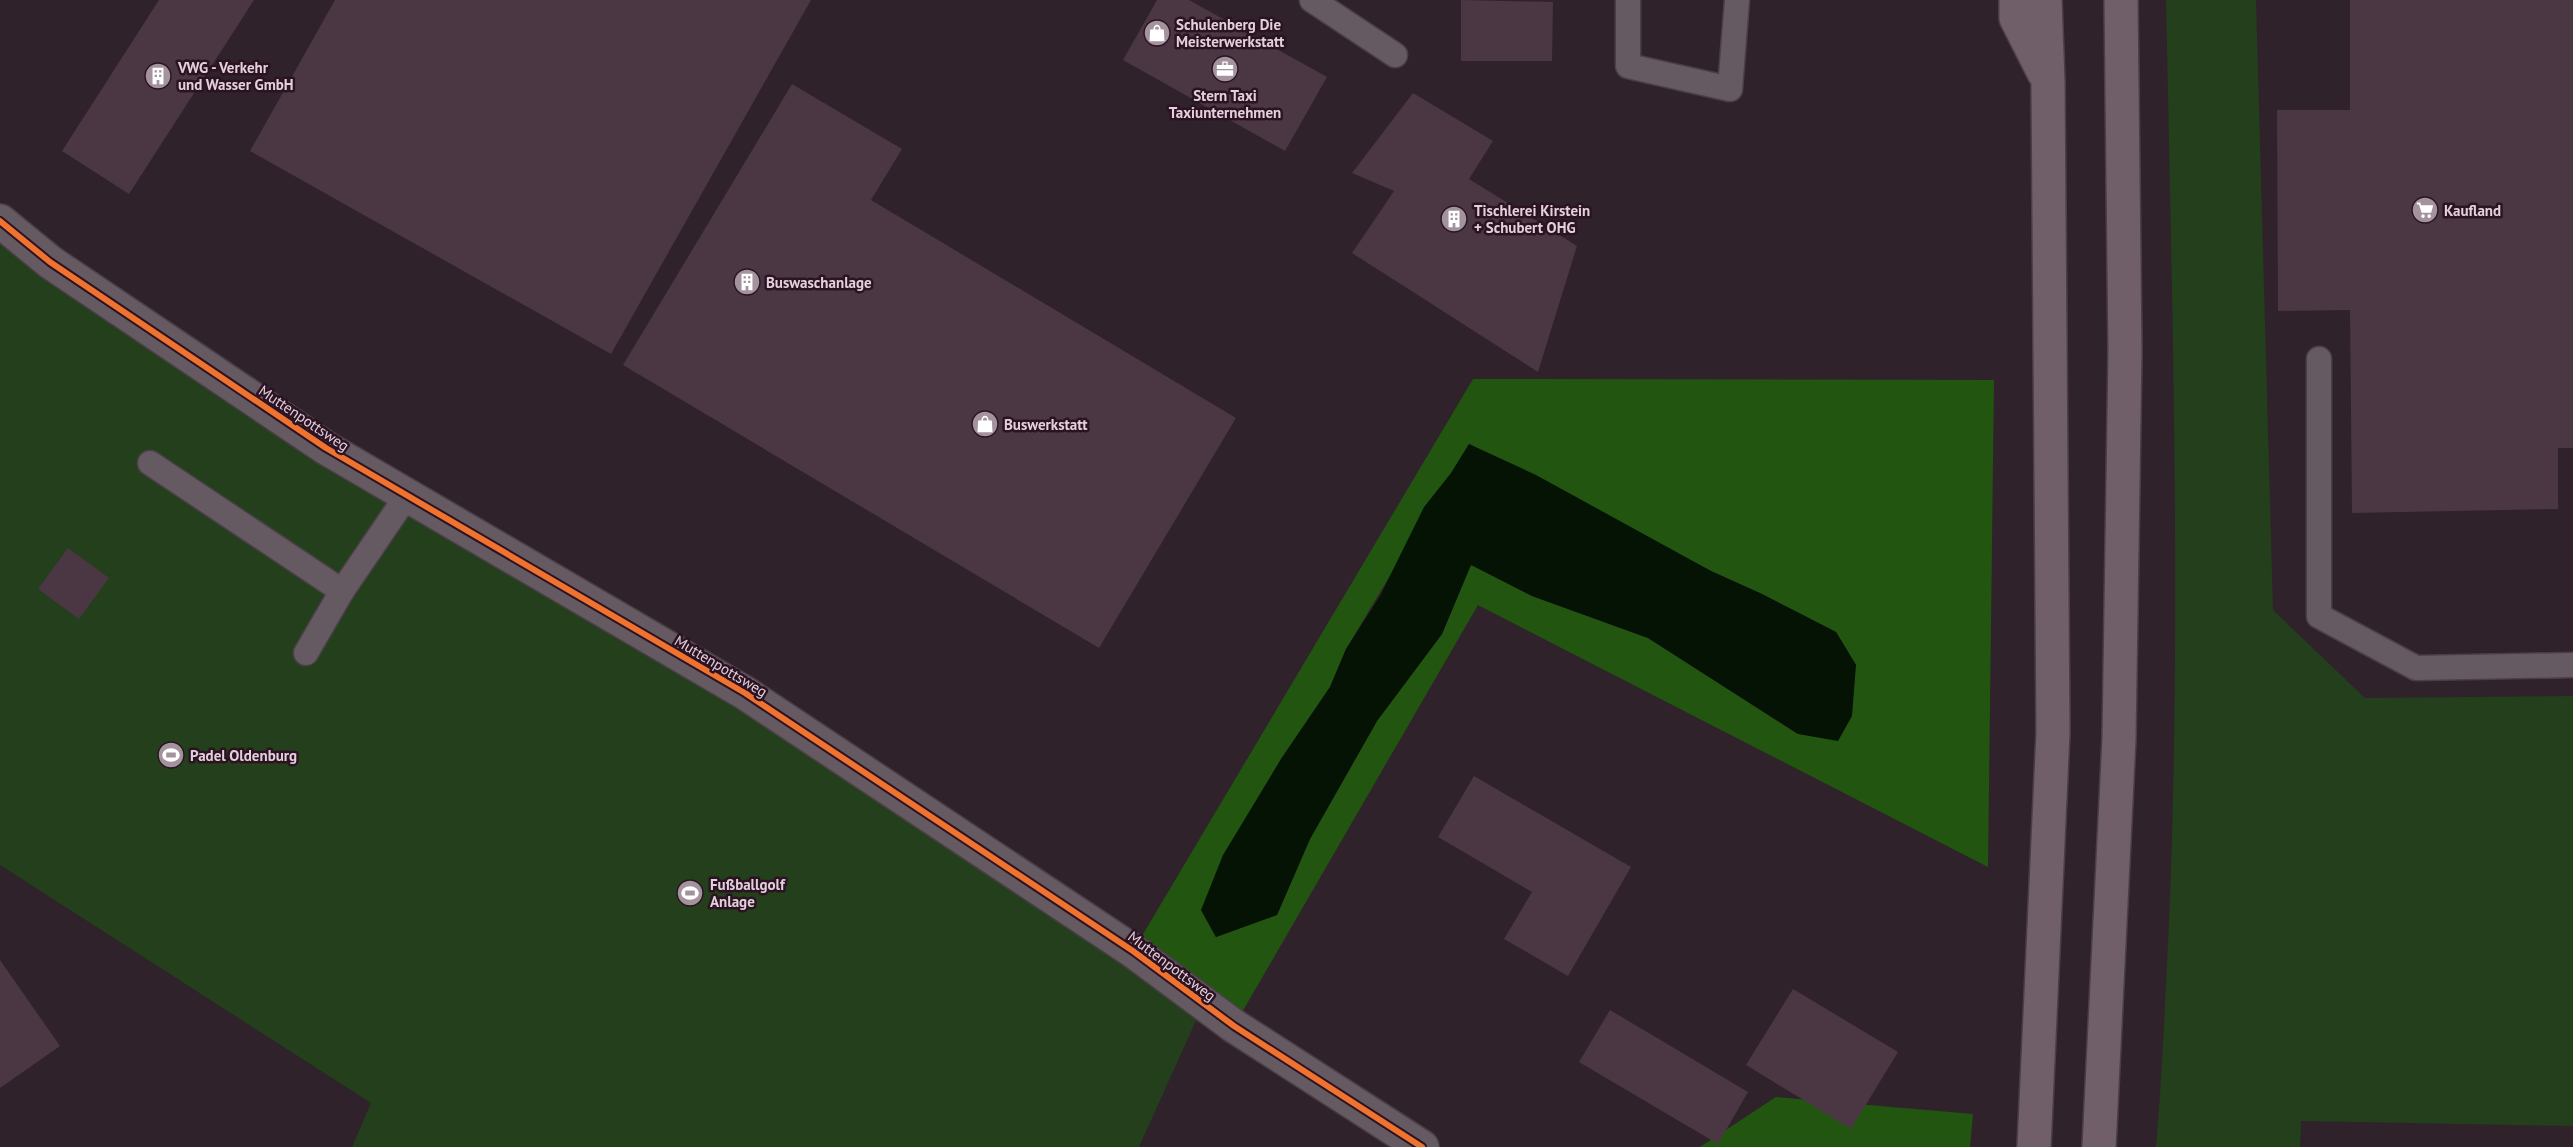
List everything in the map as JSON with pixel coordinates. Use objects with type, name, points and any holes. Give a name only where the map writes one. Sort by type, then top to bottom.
[{"type":"highway","points":[[2016,0],[2016,18],[2048,82]]},
{"type":"highway","points":[[2034,1147],[2053,732],[2048,82],[2045,0]]},
{"type":"highway","points":[[2099,1147],[2119,739],[2125,352],[2121,0]]},
{"type":"street","name":"Muttenpottsweg","points":[[0,221],[60,268],[326,448],[406,497],[745,693],[1133,951],[1218,1015],[1422,1147]]},
{"type":"lane","points":[[1312,0],[1395,55]]},
{"type":"lane","points":[[1628,0],[1628,66],[1731,88],[1737,0]]},
{"type":"lane","points":[[2319,359],[2319,616],[2416,668],[2573,665]]},
{"type":"lane","points":[[150,463],[342,591]]},
{"type":"lane","points":[[306,653],[342,591],[406,497]]},
{"type":"green space","points":[[2166,0],[2256,0],[2273,610],[2365,698],[2573,696],[2573,1126],[2301,1121],[2300,1147],[2156,1147],[2170,899],[2175,674],[2173,337]]},
{"type":"green space","points":[[0,221],[50,262],[745,693],[1203,1005],[1139,1147],[352,1147],[371,1103],[0,865]]},
{"type":"green space","points":[[1473,379],[1994,380],[1988,867],[1478,605],[1234,1026],[1133,951]],"holes":[[[1469,444],[1711,571],[1836,632],[1856,665],[1798,734],[1648,638],[1532,596],[1471,564],[1442,634],[1377,721],[1310,839],[1277,915],[1216,937],[1201,910],[1281,759],[1330,687],[1346,649]]]},
{"type":"green space","points":[[1776,1097],[1973,1114],[1970,1147],[1700,1147]]},
{"type":"shaded area","points":[[1469,444],[1536,475],[1711,571],[1836,632],[1856,665],[1852,716],[1838,741],[1798,734],[1648,638],[1532,596],[1471,565],[1442,634],[1377,721],[1310,839],[1277,915],[1216,937],[1201,910],[1223,855],[1281,759],[1330,687],[1346,649],[1380,596],[1424,507],[1451,473]]},
{"type":"building","name":"VWG - Verkehr und Wasser GmbH","points":[[159,0],[254,0],[129,194],[62,151]]},
{"type":"building","points":[[335,0],[811,0],[611,354],[250,151]]},
{"type":"building","name":"Stern Taxi Taxiunternehmen","points":[[1157,0],[1189,0],[1327,77],[1285,151],[1123,60]]},
{"type":"building","points":[[1461,0],[1553,2],[1552,61],[1461,61]]},
{"type":"building","name":"Kaufland","points":[[2350,0],[2573,0],[2573,448],[2558,448],[2558,509],[2352,513],[2350,310],[2278,311],[2277,110],[2350,110]]},
{"type":"building","name":"Buswerkstatt","points":[[792,84],[902,149],[871,200],[1236,418],[1099,648],[623,365]]},
{"type":"building","name":"Tischlerei Kirstein + Schubert OHG","points":[[1413,93],[1493,141],[1469,179],[1577,246],[1538,372],[1352,253],[1394,191],[1352,173]]},
{"type":"building","points":[[68,548],[109,578],[79,619],[38,589]]},
{"type":"building","points":[[1474,776],[1631,867],[1568,976],[1504,939],[1532,892],[1438,837]]},
{"type":"building","points":[[0,960],[60,1046],[0,1088]]},
{"type":"building","points":[[1793,989],[1898,1052],[1851,1129],[1746,1065]]},
{"type":"building","points":[[1610,1010],[1748,1092],[1718,1144],[1579,1062]]},
{"type":"cycle path","points":[[0,221],[50,262],[326,448],[745,693],[1133,951],[1234,1026],[1422,1147]]},
{"type":"place","name":"Schulenberg Die Meisterwerkstatt","points":[[1157,33]]},
{"type":"place","name":"Stern Taxi Taxiunternehmen","points":[[1225,69]]},
{"type":"place","name":"VWG - Verkehr und Wasser GmbH","points":[[158,76]]},
{"type":"place","name":"Kaufland","points":[[2425,210]]},
{"type":"place","name":"Tischlerei Kirstein + Schubert OHG","points":[[1454,219]]},
{"type":"place","name":"Buswaschanlage","points":[[747,282]]},
{"type":"place","name":"Buswerkstatt","points":[[985,424]]},
{"type":"place","name":"Padel Oldenburg","points":[[171,755]]},
{"type":"place","name":"Fußballgolf Anlage","points":[[690,893]]}]
